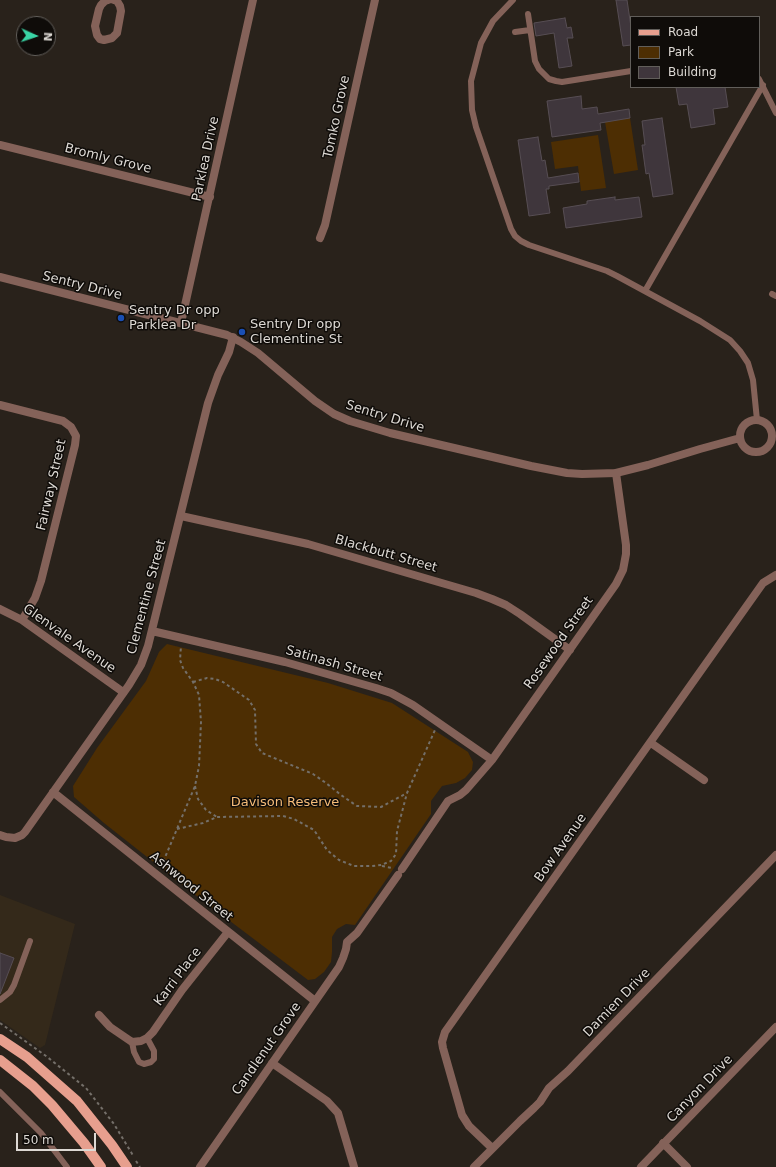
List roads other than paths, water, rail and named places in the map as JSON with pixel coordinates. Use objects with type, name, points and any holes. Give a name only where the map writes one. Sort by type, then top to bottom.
[{"type":"main road","points":[[0,1039],[27,1057],[77,1101],[108,1139],[127,1167]]},
{"type":"main road","points":[[0,1060],[33,1086],[52,1106],[84,1143],[101,1167]]},
{"type":"street","points":[[108,0],[101,5],[99,9],[95,26],[97,35],[100,39],[107,40],[115,36],[117,33],[121,16],[120,6],[117,1],[114,0]]},
{"type":"street","name":"Parklea Drive","points":[[181,323],[253,0]]},
{"type":"street","name":"Tomko Grove","points":[[320,238],[325,225],[375,0]]},
{"type":"street","name":"Bromly Grove","points":[[0,145],[210,197]]},
{"type":"street","name":"Sentry Drive","points":[[0,277],[220,332],[234,337],[258,353],[315,401],[334,414],[350,422],[390,433],[552,471],[582,474],[616,473],[648,466],[700,448],[740,438]]},
{"type":"street","name":"Clementine Street","points":[[0,835],[15,838],[22,835],[141,665],[152,631],[208,403],[234,337]]},
{"type":"street","name":"Fairway Street","points":[[0,405],[63,421],[71,427],[76,436],[41,581],[22,620]]},
{"type":"street","points":[[757,420],[762,421],[770,427],[774,437],[769,446],[762,452],[751,452],[742,444],[740,433],[747,423],[757,420]]},
{"type":"street","name":"Rosewood Street","points":[[346,942],[357,933],[448,801],[466,790],[492,760],[616,584],[623,570],[626,545],[616,473]]},
{"type":"street","name":"Blackbutt Street","points":[[181,516],[308,544],[492,598],[510,608],[570,650]]},
{"type":"street","name":"Bow Avenue","points":[[492,1148],[468,1126],[462,1115],[442,1048],[446,1032],[763,583],[776,575]]},
{"type":"street","name":"Glenvale Avenue","points":[[0,609],[22,620],[123,692]]},
{"type":"street","name":"Satinash Street","points":[[152,631],[286,662],[376,688],[402,698],[492,760]]},
{"type":"street","points":[[651,743],[704,780]]},
{"type":"street","name":"Ashwood Street","points":[[52,792],[315,1000]]},
{"type":"street","name":"Damien Drive","points":[[474,1167],[520,1120],[540,1102],[549,1088],[568,1071],[776,855]]},
{"type":"street","name":"Karri Place","points":[[147,1038],[153,1032],[182,990],[228,932]]},
{"type":"street","name":"Candlenut Grove","points":[[200,1167],[341,962],[346,949],[346,942]]},
{"type":"street","points":[[99,1015],[110,1027],[132,1042],[141,1041],[147,1038]]},
{"type":"street","name":"Canyon Drive","points":[[641,1167],[774,1033]]},
{"type":"street","points":[[272,1063],[335,1108],[340,1118],[354,1167]]},
{"type":"street","points":[[664,1143],[687,1167]]},
{"type":"lane","points":[[513,0],[493,21],[481,43],[471,81],[472,110],[476,127],[511,229],[515,236],[529,245],[607,271],[645,290],[730,340],[748,363],[753,380],[757,420]]},
{"type":"lane","points":[[528,14],[536,61],[539,69],[548,79],[562,82],[630,71]]},
{"type":"lane","points":[[515,32],[530,30]]},
{"type":"lane","points":[[760,80],[776,113]]},
{"type":"lane","points":[[645,290],[763,85]]},
{"type":"lane","points":[[0,1000],[10,992],[14,986],[30,941]]},
{"type":"lane","points":[[132,1042],[137,1059],[139,1062],[144,1064],[154,1059],[154,1051],[147,1038]]},
{"type":"lane","points":[[0,1092],[41,1133],[67,1167]]},
{"type":"place","name":"Sentry Dr opp Parklea Dr","points":[[121,318]]},
{"type":"place","name":"Sentry Dr opp Clementine St","points":[[242,332]]},
{"type":"park label","name":"Davison Reserve","points":[[285,803]]}]
